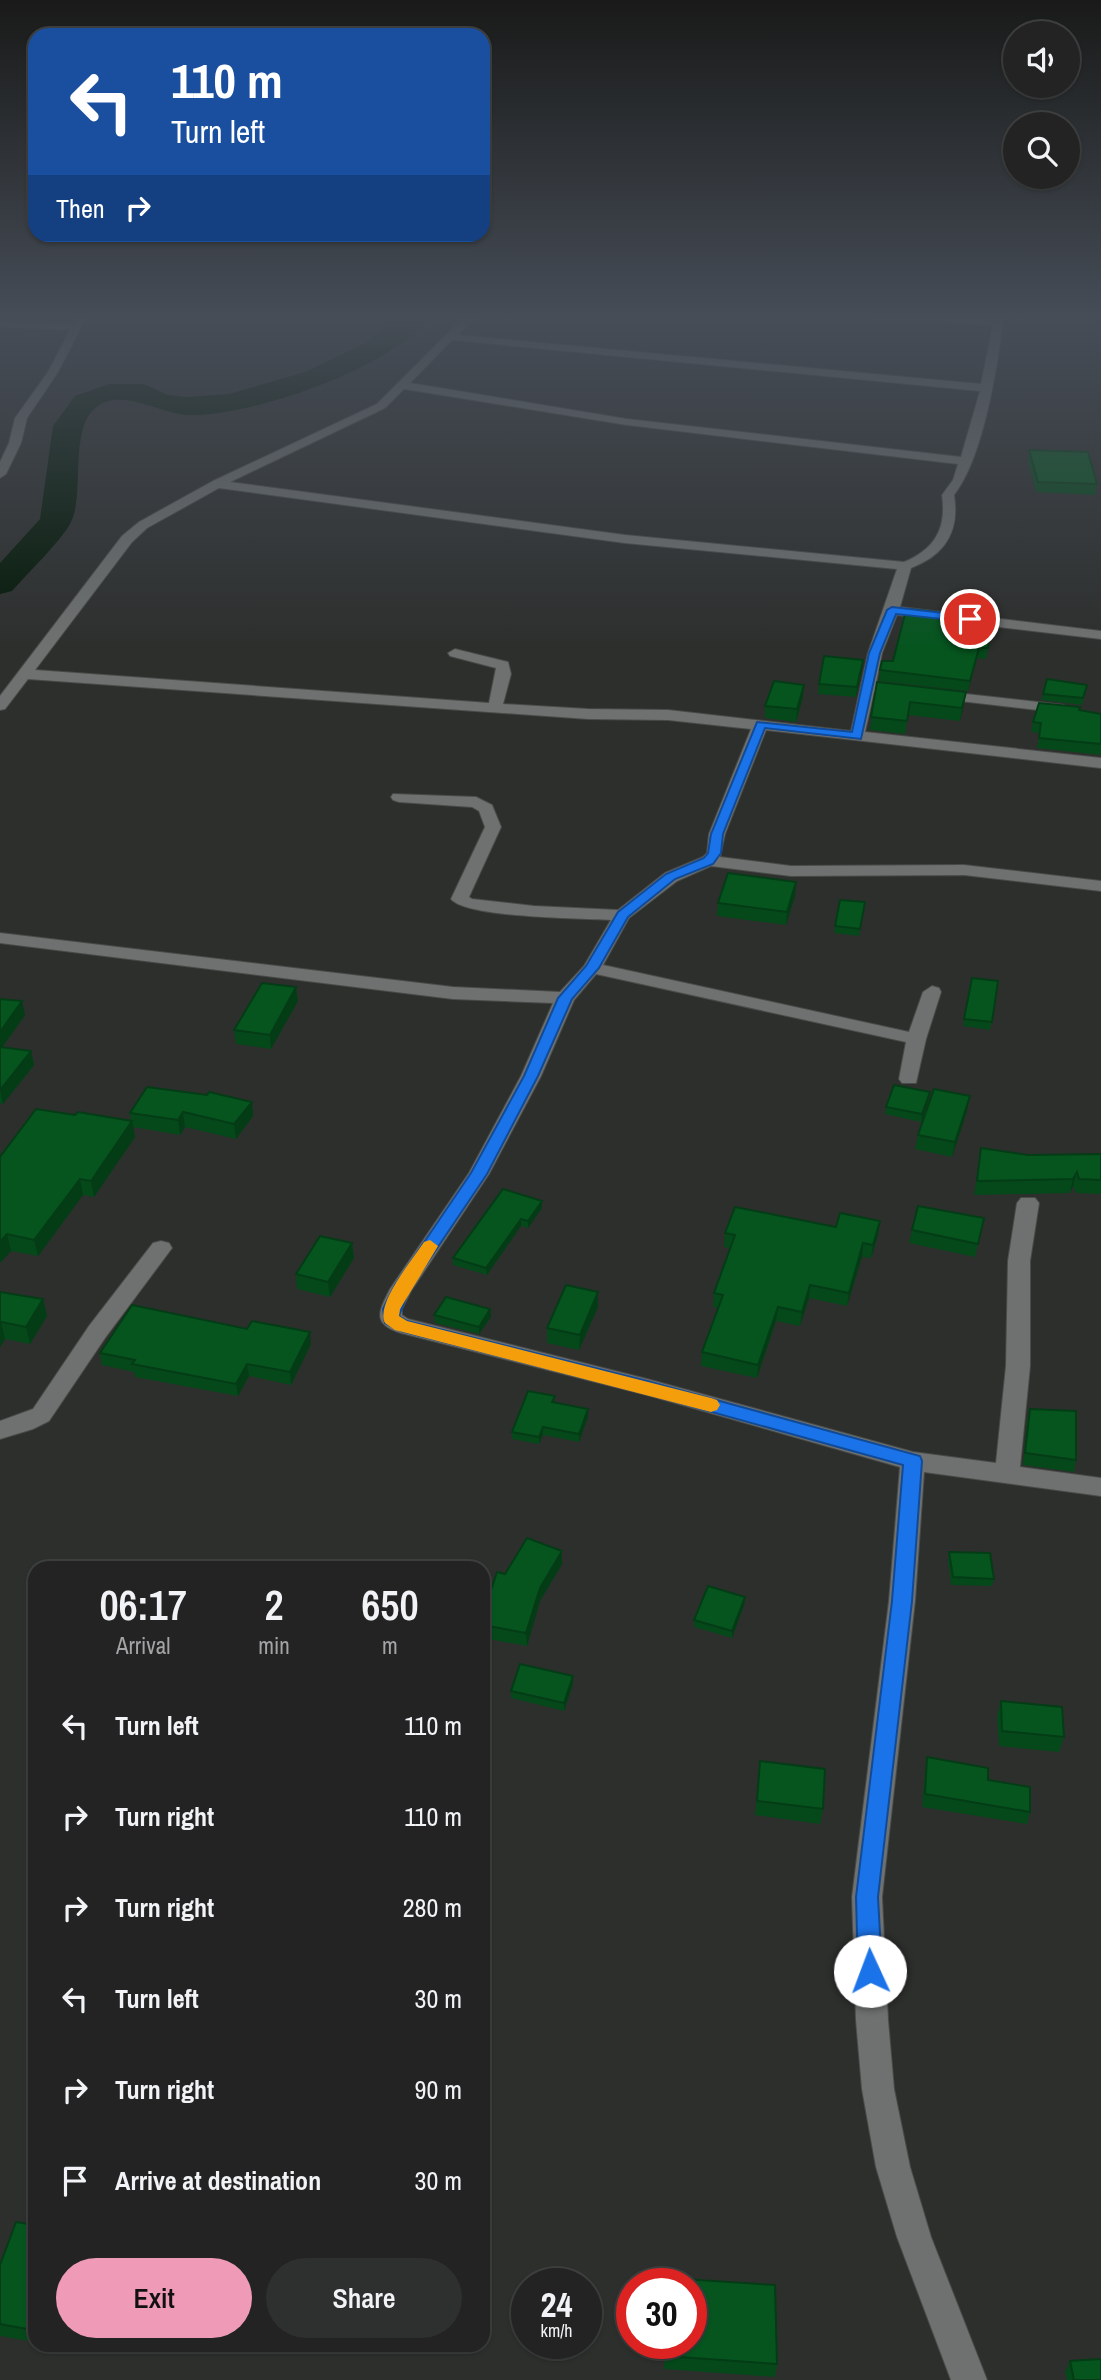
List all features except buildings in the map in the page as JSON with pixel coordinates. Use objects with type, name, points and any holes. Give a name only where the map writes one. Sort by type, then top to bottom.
[{"type":"street","points":[[0,474],[15,443],[15,425]]},
{"type":"street","points":[[0,706],[127,540],[143,525],[217,484],[341,425]]},
{"type":"street","points":[[653,425],[963,461]]},
{"type":"street","points":[[217,484],[625,539],[905,566],[925,558],[940,542],[951,515],[948,495],[959,481],[963,461],[976,425]]},
{"type":"street","points":[[857,736],[874,653],[892,610],[905,566]]},
{"type":"street","points":[[892,610],[1101,635]]},
{"type":"street","points":[[455,653],[503,665],[504,674],[495,708]]},
{"type":"street","points":[[26,674],[588,715],[668,715],[1101,763]]},
{"type":"street","points":[[868,687],[1076,711]]},
{"type":"street","points":[[709,861],[715,853],[717,834],[761,724]]},
{"type":"street","points":[[399,797],[476,802],[486,808],[493,827],[460,899],[468,904],[534,911],[622,915]]},
{"type":"street","points":[[1101,886],[950,869],[791,871],[709,861],[671,877],[622,915],[592,968],[565,998],[531,1076],[479,1174],[401,1289],[391,1309],[391,1319],[401,1325],[647,1387],[913,1461],[1007,1476],[1101,1486]]},
{"type":"street","points":[[0,938],[453,993],[565,998]]},
{"type":"street","points":[[592,968],[916,1039]]},
{"type":"street","points":[[909,1079],[916,1039],[932,992]]},
{"type":"street","points":[[1007,1476],[1018,1366],[1019,1261],[1028,1203]]},
{"type":"street","points":[[0,1430],[26,1423],[41,1415],[97,1332],[161,1248]]},
{"type":"street","points":[[913,1461],[901,1614],[867,1897],[872,2020],[878,2089],[893,2167],[914,2236],[969,2380]]},
{"type":"waterway","points":[[0,584],[56,521],[69,425]]},
{"type":"slow traffic","points":[[430,1246],[391,1309],[391,1319],[401,1325],[711,1405]]},
{"type":"route","points":[[870,1971],[867,1897],[902,1601],[913,1461],[647,1387],[401,1325],[391,1319],[391,1309],[401,1289],[479,1174],[531,1076],[565,998],[592,968],[614,934],[622,915],[671,877],[709,861],[715,853],[717,834],[761,724],[857,736],[874,653],[892,610],[970,619]]}]
